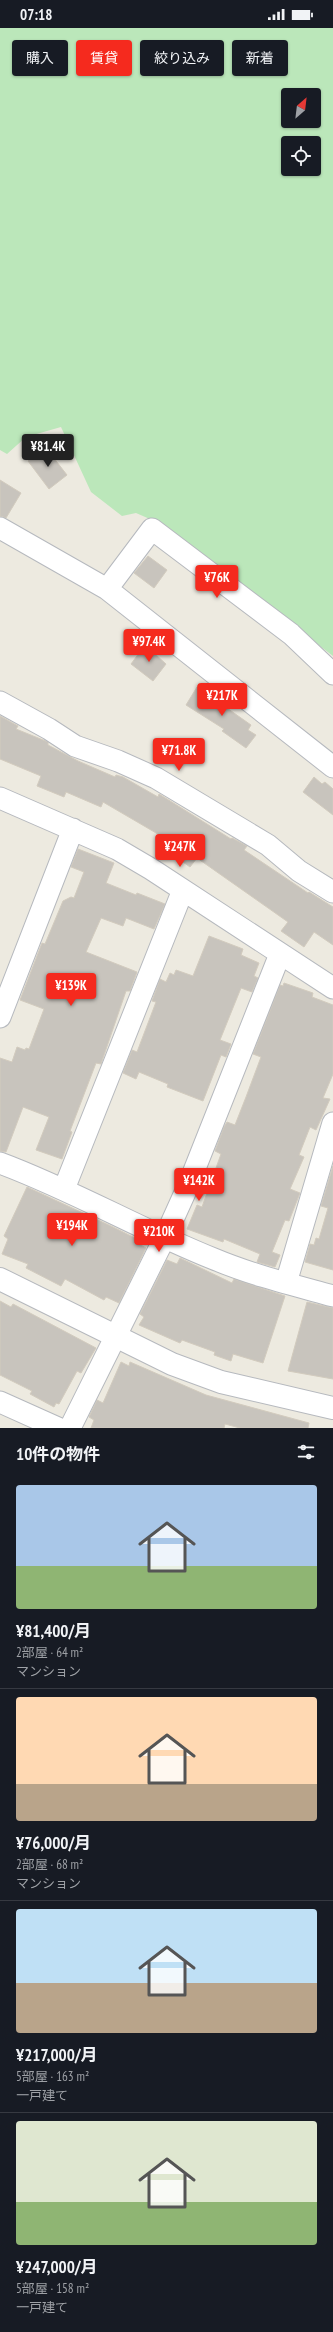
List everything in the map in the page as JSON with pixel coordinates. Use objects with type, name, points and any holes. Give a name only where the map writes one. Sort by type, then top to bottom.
[{"type":"street","points":[[0,528],[107,589],[333,767]]},
{"type":"street","points":[[107,589],[152,529],[291,634],[333,674]]},
{"type":"street","points":[[0,702],[49,728],[75,746],[118,761],[156,778],[268,845],[299,871],[333,892]]},
{"type":"street","points":[[0,798],[73,829],[117,850],[183,890],[333,988]]},
{"type":"street","points":[[0,1017],[73,829]]},
{"type":"street","points":[[64,1189],[183,890]]},
{"type":"street","points":[[70,1428],[165,1237],[188,1186],[280,954]]},
{"type":"street","points":[[286,1283],[333,1123]]},
{"type":"street","points":[[0,1163],[64,1189],[214,1259],[286,1283],[333,1296]]},
{"type":"street","points":[[0,1278],[172,1364],[221,1382],[333,1408]]},
{"type":"street","points":[[0,1402],[58,1428]]},
{"type":"green space","points":[[0,28],[333,28],[333,656],[159,523],[136,513],[122,516],[91,492],[61,427],[26,437],[7,454],[0,450]]},
{"type":"building","points":[[46,448],[67,475],[49,489],[28,461]]},
{"type":"building","points":[[0,480],[21,493],[6,518],[0,516]]},
{"type":"building","points":[[148,556],[167,570],[154,588],[134,573]]},
{"type":"building","points":[[145,645],[166,664],[153,681],[131,664]]},
{"type":"building","points":[[197,687],[251,725],[248,730],[256,735],[246,748],[222,731],[224,729],[186,705]]},
{"type":"building","points":[[0,716],[18,726],[16,729],[48,742],[48,745],[78,761],[115,777],[116,775],[123,777],[158,797],[159,794],[231,839],[232,838],[247,846],[244,850],[308,893],[309,892],[333,907],[333,945],[314,932],[304,947],[281,931],[288,922],[197,858],[190,867],[169,852],[175,844],[103,802],[101,807],[66,792],[64,797],[37,786],[41,776],[0,759]]},
{"type":"building","points":[[314,777],[322,784],[325,782],[333,789],[333,815],[303,792]]},
{"type":"building","points":[[78,849],[114,863],[106,883],[136,895],[137,893],[165,904],[154,929],[126,918],[123,926],[101,918],[86,952],[137,972],[130,991],[126,991],[101,1064],[96,1063],[70,1131],[72,1132],[62,1159],[36,1150],[49,1117],[23,1107],[6,1152],[0,1151],[0,1058],[12,1062],[17,1047],[25,1050],[26,1048],[29,1049],[44,1009],[20,1000],[42,943],[45,944],[63,901],[71,897],[74,898],[84,872],[71,867]]},
{"type":"building","points":[[209,936],[243,949],[241,955],[259,963],[254,976],[258,978],[252,992],[241,988],[220,1040],[231,1044],[226,1057],[221,1055],[203,1101],[167,1087],[168,1084],[139,1072],[136,1079],[123,1073],[132,1050],[137,1052],[156,1002],[152,1001],[160,979],[166,982],[170,973],[174,975],[176,970],[193,976]]},
{"type":"building","points":[[284,983],[313,993],[312,997],[333,1005],[333,1074],[323,1098],[330,1099],[316,1130],[310,1127],[299,1155],[304,1157],[290,1189],[300,1193],[289,1221],[285,1220],[272,1252],[280,1255],[275,1267],[257,1262],[260,1254],[224,1239],[223,1242],[187,1229],[197,1205],[202,1207],[221,1154],[215,1151],[224,1127],[227,1122],[235,1125],[261,1057],[253,1054],[280,985],[283,986]]},
{"type":"building","points":[[333,1166],[333,1270],[305,1262],[310,1244],[314,1245],[316,1238],[319,1239],[328,1208],[321,1206]]},
{"type":"building","points":[[27,1187],[137,1239],[135,1242],[146,1248],[119,1303],[106,1297],[104,1300],[65,1279],[61,1286],[26,1268],[28,1264],[2,1254],[8,1239],[4,1236]]},
{"type":"building","points":[[180,1258],[232,1283],[234,1279],[285,1296],[263,1363],[233,1354],[231,1361],[214,1355],[215,1352],[182,1340],[180,1343],[139,1325],[144,1317],[140,1314],[167,1260],[177,1264]]},
{"type":"building","points":[[0,1301],[11,1307],[13,1304],[96,1348],[81,1373],[77,1371],[59,1404],[56,1403],[54,1407],[30,1394],[32,1391],[0,1375]]},
{"type":"building","points":[[307,1302],[333,1308],[333,1379],[288,1371]]},
{"type":"building","points":[[121,1362],[129,1366],[130,1362],[206,1395],[309,1423],[308,1428],[240,1428],[225,1424],[224,1428],[91,1428],[94,1420],[89,1417],[97,1400],[103,1403]]}]
